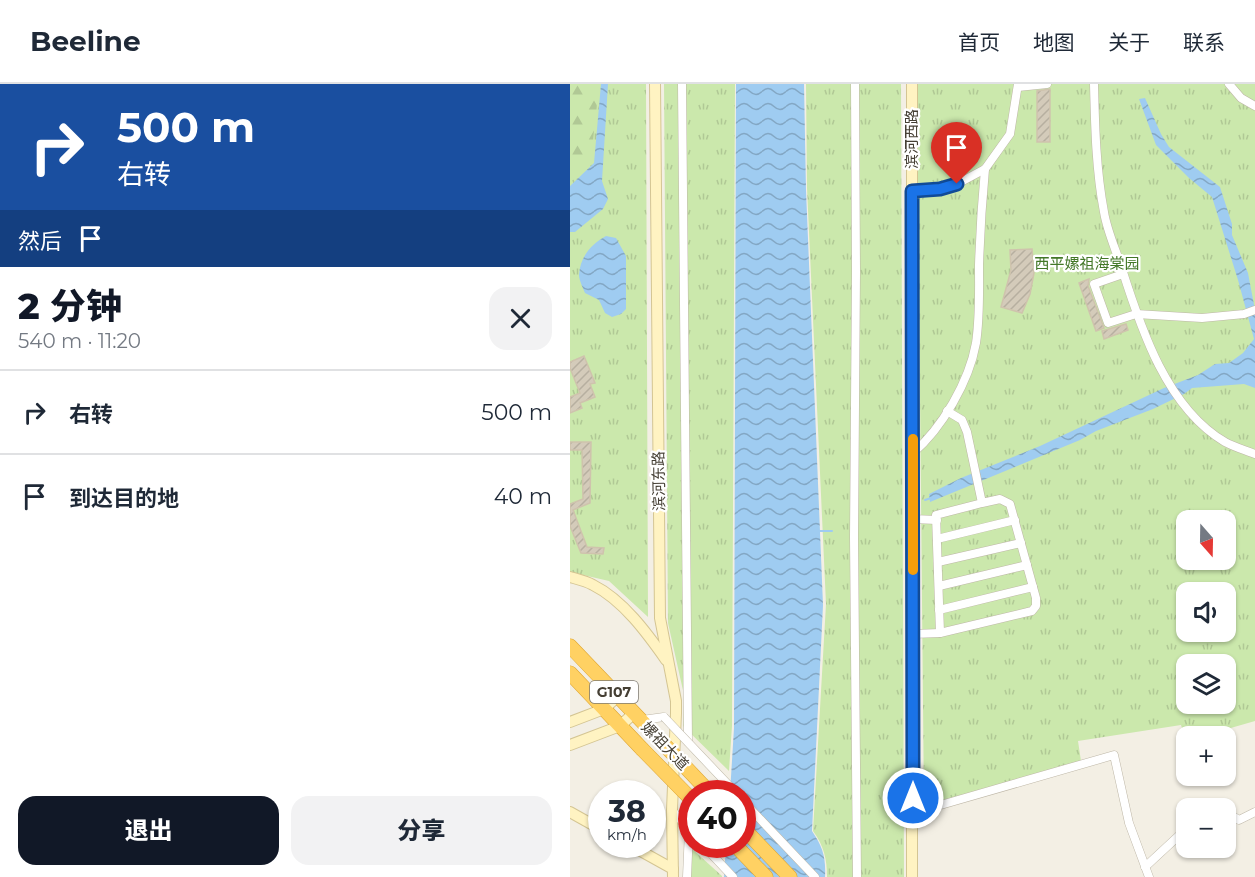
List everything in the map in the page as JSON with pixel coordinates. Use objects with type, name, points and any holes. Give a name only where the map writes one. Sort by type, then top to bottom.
[{"type":"highway","name":"嫘祖大道","points":[[570,646],[698,780]]},
{"type":"highway","name":"嫘祖大道","points":[[570,673],[678,786]]},
{"type":"highway","points":[[756,842],[790,877]]},
{"type":"highway","points":[[748,858],[766,877]]},
{"type":"street","name":"滨河东路","points":[[655,84],[660,618],[676,701],[672,810],[673,873]]},
{"type":"street","points":[[682,84],[688,742]]},
{"type":"street","points":[[855,84],[854,537],[857,877]]},
{"type":"street","name":"滨河西路","points":[[912,84],[912,877]]},
{"type":"street","points":[[912,191],[940,189],[957,184],[985,169],[1010,134],[1018,85],[1047,84]]},
{"type":"street","points":[[1094,84],[1098,163],[1104,214],[1136,314],[1152,353],[1180,399],[1204,427],[1226,443],[1255,454]]},
{"type":"street","points":[[1229,84],[1241,98],[1255,106]]},
{"type":"street","points":[[913,453],[927,441],[947,411],[964,379],[975,345],[980,306],[981,220],[985,169]]},
{"type":"street","points":[[1123,274],[1094,284],[1108,323],[1136,314],[1202,318],[1244,314],[1255,310]]},
{"type":"street","points":[[947,411],[962,420],[967,432],[982,503]]},
{"type":"street","points":[[913,634],[940,633],[1032,611],[1036,606],[1011,504],[1007,501],[1000,499],[936,515],[940,633]]},
{"type":"street","points":[[913,519],[937,520]]},
{"type":"street","points":[[937,539],[1015,520]]},
{"type":"street","points":[[938,562],[1021,543]]},
{"type":"street","points":[[939,586],[1027,565]]},
{"type":"street","points":[[570,577],[594,585],[618,603],[649,636],[668,663]]},
{"type":"street","points":[[939,610],[1033,587]]},
{"type":"street","points":[[570,722],[604,709],[618,696]]},
{"type":"street","points":[[570,745],[638,717],[664,717],[723,780]]},
{"type":"street","points":[[913,813],[1114,755],[1129,823],[1149,877]]},
{"type":"street","points":[[672,810],[678,817]]},
{"type":"street","points":[[570,812],[588,822]]},
{"type":"street","points":[[1236,818],[1239,820],[1255,812]]},
{"type":"street","points":[[756,815],[815,877]]},
{"type":"street","points":[[1145,867],[1176,838]]},
{"type":"street","points":[[650,858],[673,873]]},
{"type":"street","points":[[687,877],[688,858]]},
{"type":"street","points":[[715,858],[733,877]]},
{"type":"green space","points":[[570,84],[646,84],[648,617],[609,581],[570,572]]},
{"type":"green space","points":[[570,84],[599,84],[591,159],[570,180]]},
{"type":"green space","points":[[664,84],[735,84],[732,726],[729,771],[683,726],[684,695],[668,623]]},
{"type":"green space","points":[[806,84],[901,84],[904,877],[827,877],[824,853],[813,831],[826,604],[807,188]]},
{"type":"green space","name":"西平嫘祖海棠园","points":[[917,84],[1255,84],[1255,721],[1236,726],[1181,725],[1078,741],[1081,761],[924,808]]},
{"type":"green space","points":[[690,858],[702,858],[722,876],[722,877],[690,877]]},
{"type":"water","points":[[601,84],[608,84],[602,181],[608,199],[603,209],[575,232],[570,232],[570,186],[594,163]]},
{"type":"water","points":[[736,84],[804,84],[806,190],[823,605],[812,831],[823,853],[825,877],[724,877],[725,858],[756,858],[756,780],[731,780],[734,728]]},
{"type":"water","points":[[1145,98],[1169,147],[1220,187],[1232,224],[1232,235],[1248,273],[1255,310],[1255,388],[1244,384],[1192,388],[1153,409],[930,502],[929,494],[961,478],[1040,446],[1164,388],[1198,375],[1215,364],[1229,363],[1243,353],[1254,339],[1212,197],[1156,145],[1139,99]]},
{"type":"water","points":[[606,236],[616,238],[626,256],[626,309],[621,314],[612,317],[605,313],[599,300],[585,293],[579,275],[587,252]]},
{"type":"building","points":[[1050,89],[1050,142],[1037,142],[1037,91]]},
{"type":"building","points":[[1032,249],[1034,273],[1030,294],[1022,313],[1001,307],[1011,270],[1010,250]]},
{"type":"building","points":[[1089,279],[1088,286],[1104,328],[1096,331],[1079,283]]},
{"type":"building","points":[[1126,324],[1128,330],[1104,339],[1102,331]]},
{"type":"building","points":[[584,356],[595,383],[590,384],[595,397],[580,403],[582,408],[570,413],[570,397],[580,393],[570,368],[570,362]]},
{"type":"building","points":[[570,442],[591,442],[590,503],[573,510],[587,547],[604,548],[603,554],[581,553],[570,526],[570,504],[583,499],[582,450],[570,450]]},
{"type":"waterway","points":[[925,500],[931,498]]},
{"type":"waterway","points":[[817,531],[832,531]]},
{"type":"slow traffic","points":[[913,439],[913,570]]},
{"type":"route","points":[[913,798],[912,191],[940,189],[957,184]]}]
